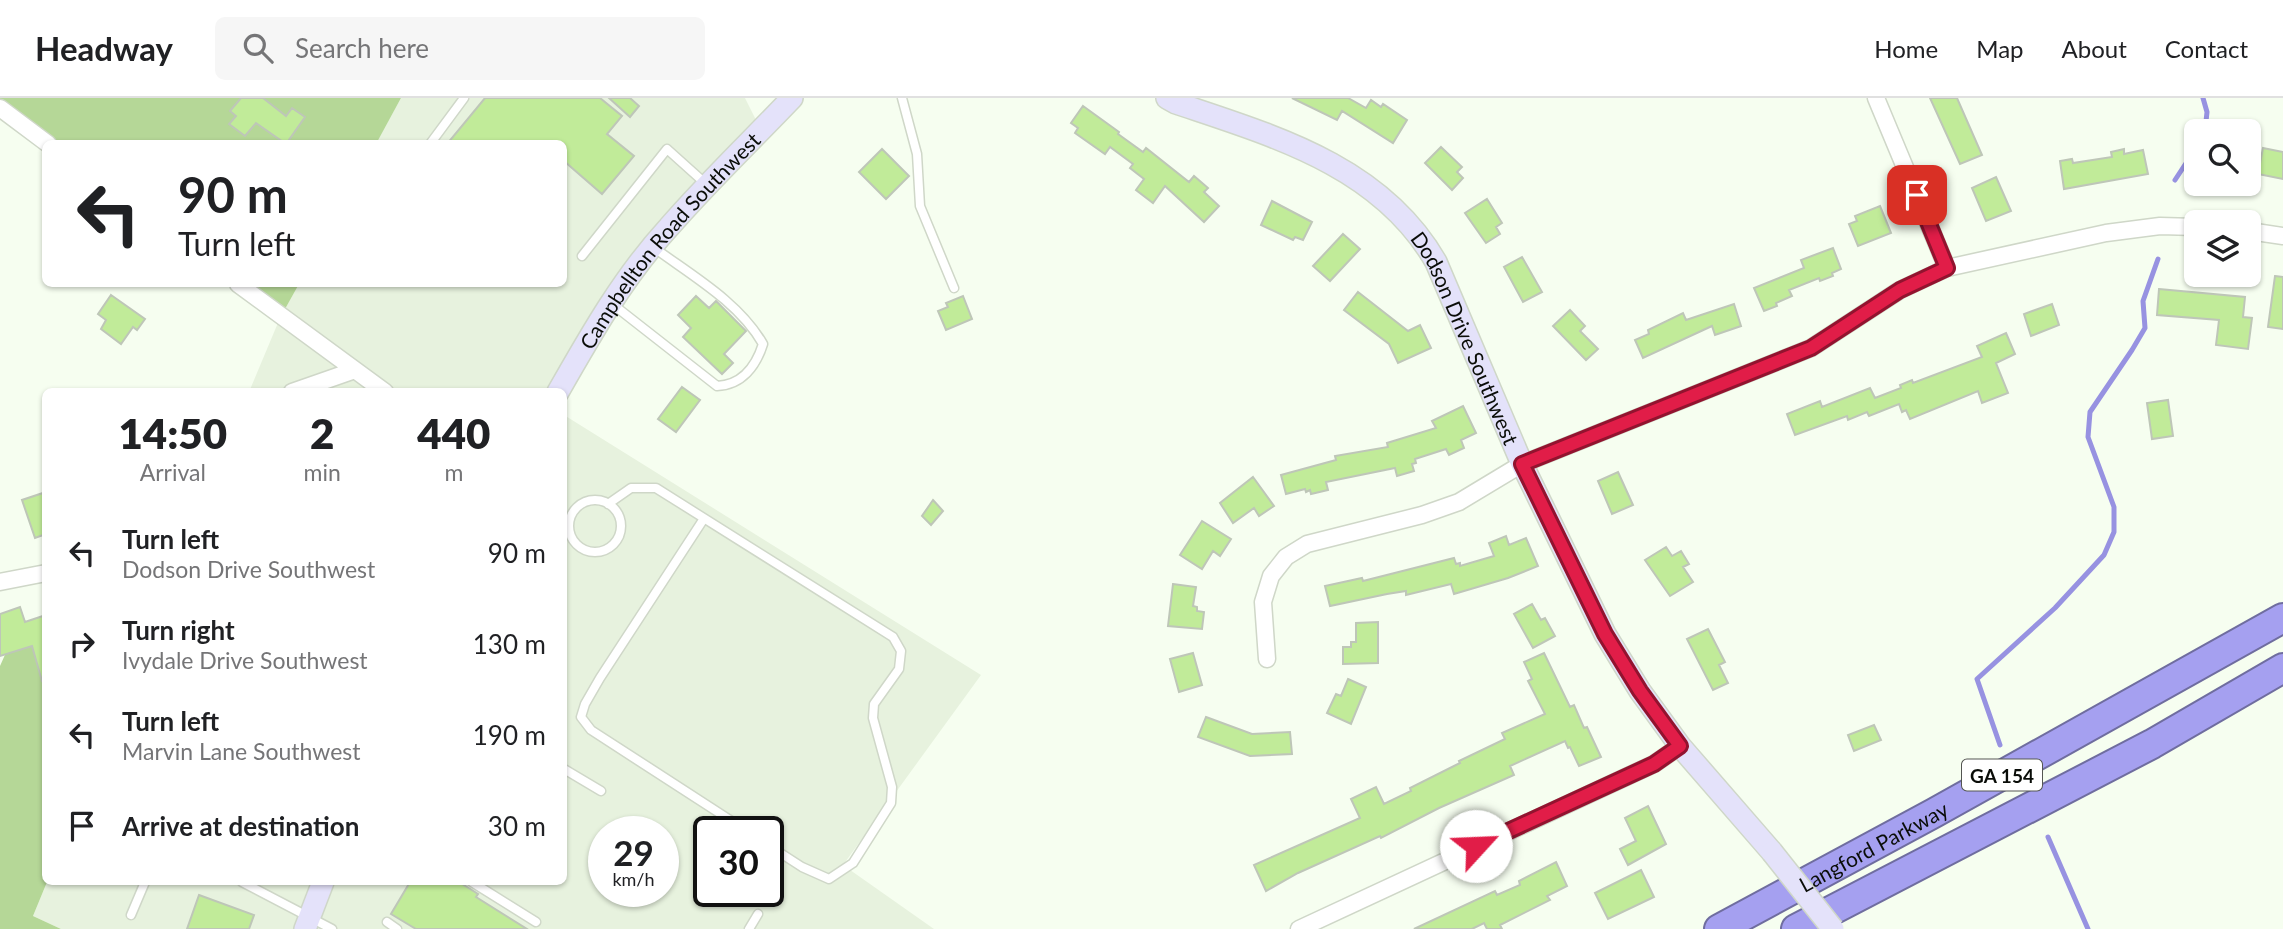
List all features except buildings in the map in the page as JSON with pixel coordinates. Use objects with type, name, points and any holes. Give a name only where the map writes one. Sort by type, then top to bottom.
[{"type":"highway","name":"Langford Parkway","points":[[1719,929],[1934,813],[2283,618]]},
{"type":"highway","name":"Langford Parkway","points":[[1796,929],[2152,744],[2283,668]]},
{"type":"street","name":"Campbellton Road Southwest","points":[[560,388],[592,331],[653,247],[792,98]]},
{"type":"street","name":"Dodson Drive Southwest","points":[[1167,98],[1274,136],[1318,156],[1365,184],[1408,219],[1436,262],[1522,464],[1605,634],[1640,691],[1680,746],[1772,852],[1833,929]]},
{"type":"street","points":[[1876,98],[1947,268]]},
{"type":"street","points":[[0,108],[43,140]]},
{"type":"street","points":[[1267,659],[1263,602],[1270,576],[1286,557],[1307,544],[1422,515],[1459,502],[1522,464],[1811,348],[1900,290],[1947,268],[2106,233],[2160,226],[2184,227]]},
{"type":"street","points":[[2261,233],[2283,236]]},
{"type":"street","points":[[242,287],[380,388]]},
{"type":"street","points":[[303,388],[355,370]]},
{"type":"street","points":[[0,582],[42,574]]},
{"type":"street","points":[[1299,929],[1654,764],[1680,746]]},
{"type":"street","points":[[308,923],[322,885]]},
{"type":"lane","points":[[433,140],[464,98]]},
{"type":"lane","points":[[902,98],[917,154],[920,206],[954,288]]},
{"type":"lane","points":[[582,256],[667,149],[708,186]]},
{"type":"lane","points":[[611,303],[717,386],[733,383],[748,373],[759,358],[763,344],[756,331],[747,320],[699,280],[653,247]]},
{"type":"lane","points":[[608,504],[631,488],[656,488],[893,637],[901,651],[899,669],[874,704],[873,711],[892,787],[891,803],[853,863],[829,879],[784,855]]},
{"type":"lane","points":[[592,501],[608,504],[619,517],[621,525],[616,541],[603,551],[594,552],[578,546],[570,532],[567,513],[592,501]]},
{"type":"lane","points":[[703,520],[600,678],[581,717],[591,730],[724,816]]},
{"type":"lane","points":[[567,771],[601,791]]},
{"type":"lane","points":[[131,915],[144,885]]},
{"type":"lane","points":[[247,885],[308,923],[331,929]]},
{"type":"lane","points":[[477,885],[536,922]]},
{"type":"lane","points":[[749,929],[758,914]]},
{"type":"lane","points":[[387,922],[397,929]]},
{"type":"shaded area","points":[[401,98],[745,98],[761,130],[616,279],[549,388],[251,388],[280,318],[297,287],[567,287],[567,140],[378,140]]},
{"type":"shaded area","points":[[567,417],[981,675],[843,865],[934,929],[61,929],[33,916],[46,885],[567,885]]},
{"type":"green space","points":[[0,98],[401,98],[378,140],[46,140],[0,106]]},
{"type":"green space","points":[[239,287],[297,287],[280,318]]},
{"type":"green space","points":[[16,630],[42,633],[42,885],[46,885],[33,916],[61,929],[0,929],[0,666]]},
{"type":"waterway","points":[[2203,98],[2206,119]]},
{"type":"waterway","points":[[2175,180],[2184,166]]},
{"type":"waterway","points":[[2000,745],[1977,679],[2055,608],[2104,555],[2114,532],[2114,507],[2088,437],[2090,412],[2145,328],[2143,301],[2158,259]]},
{"type":"waterway","points":[[2048,837],[2088,929]]},
{"type":"route","points":[[1476,846],[1654,764],[1680,746],[1640,691],[1605,634],[1522,464],[1811,348],[1900,290],[1947,268],[1917,195]]}]
